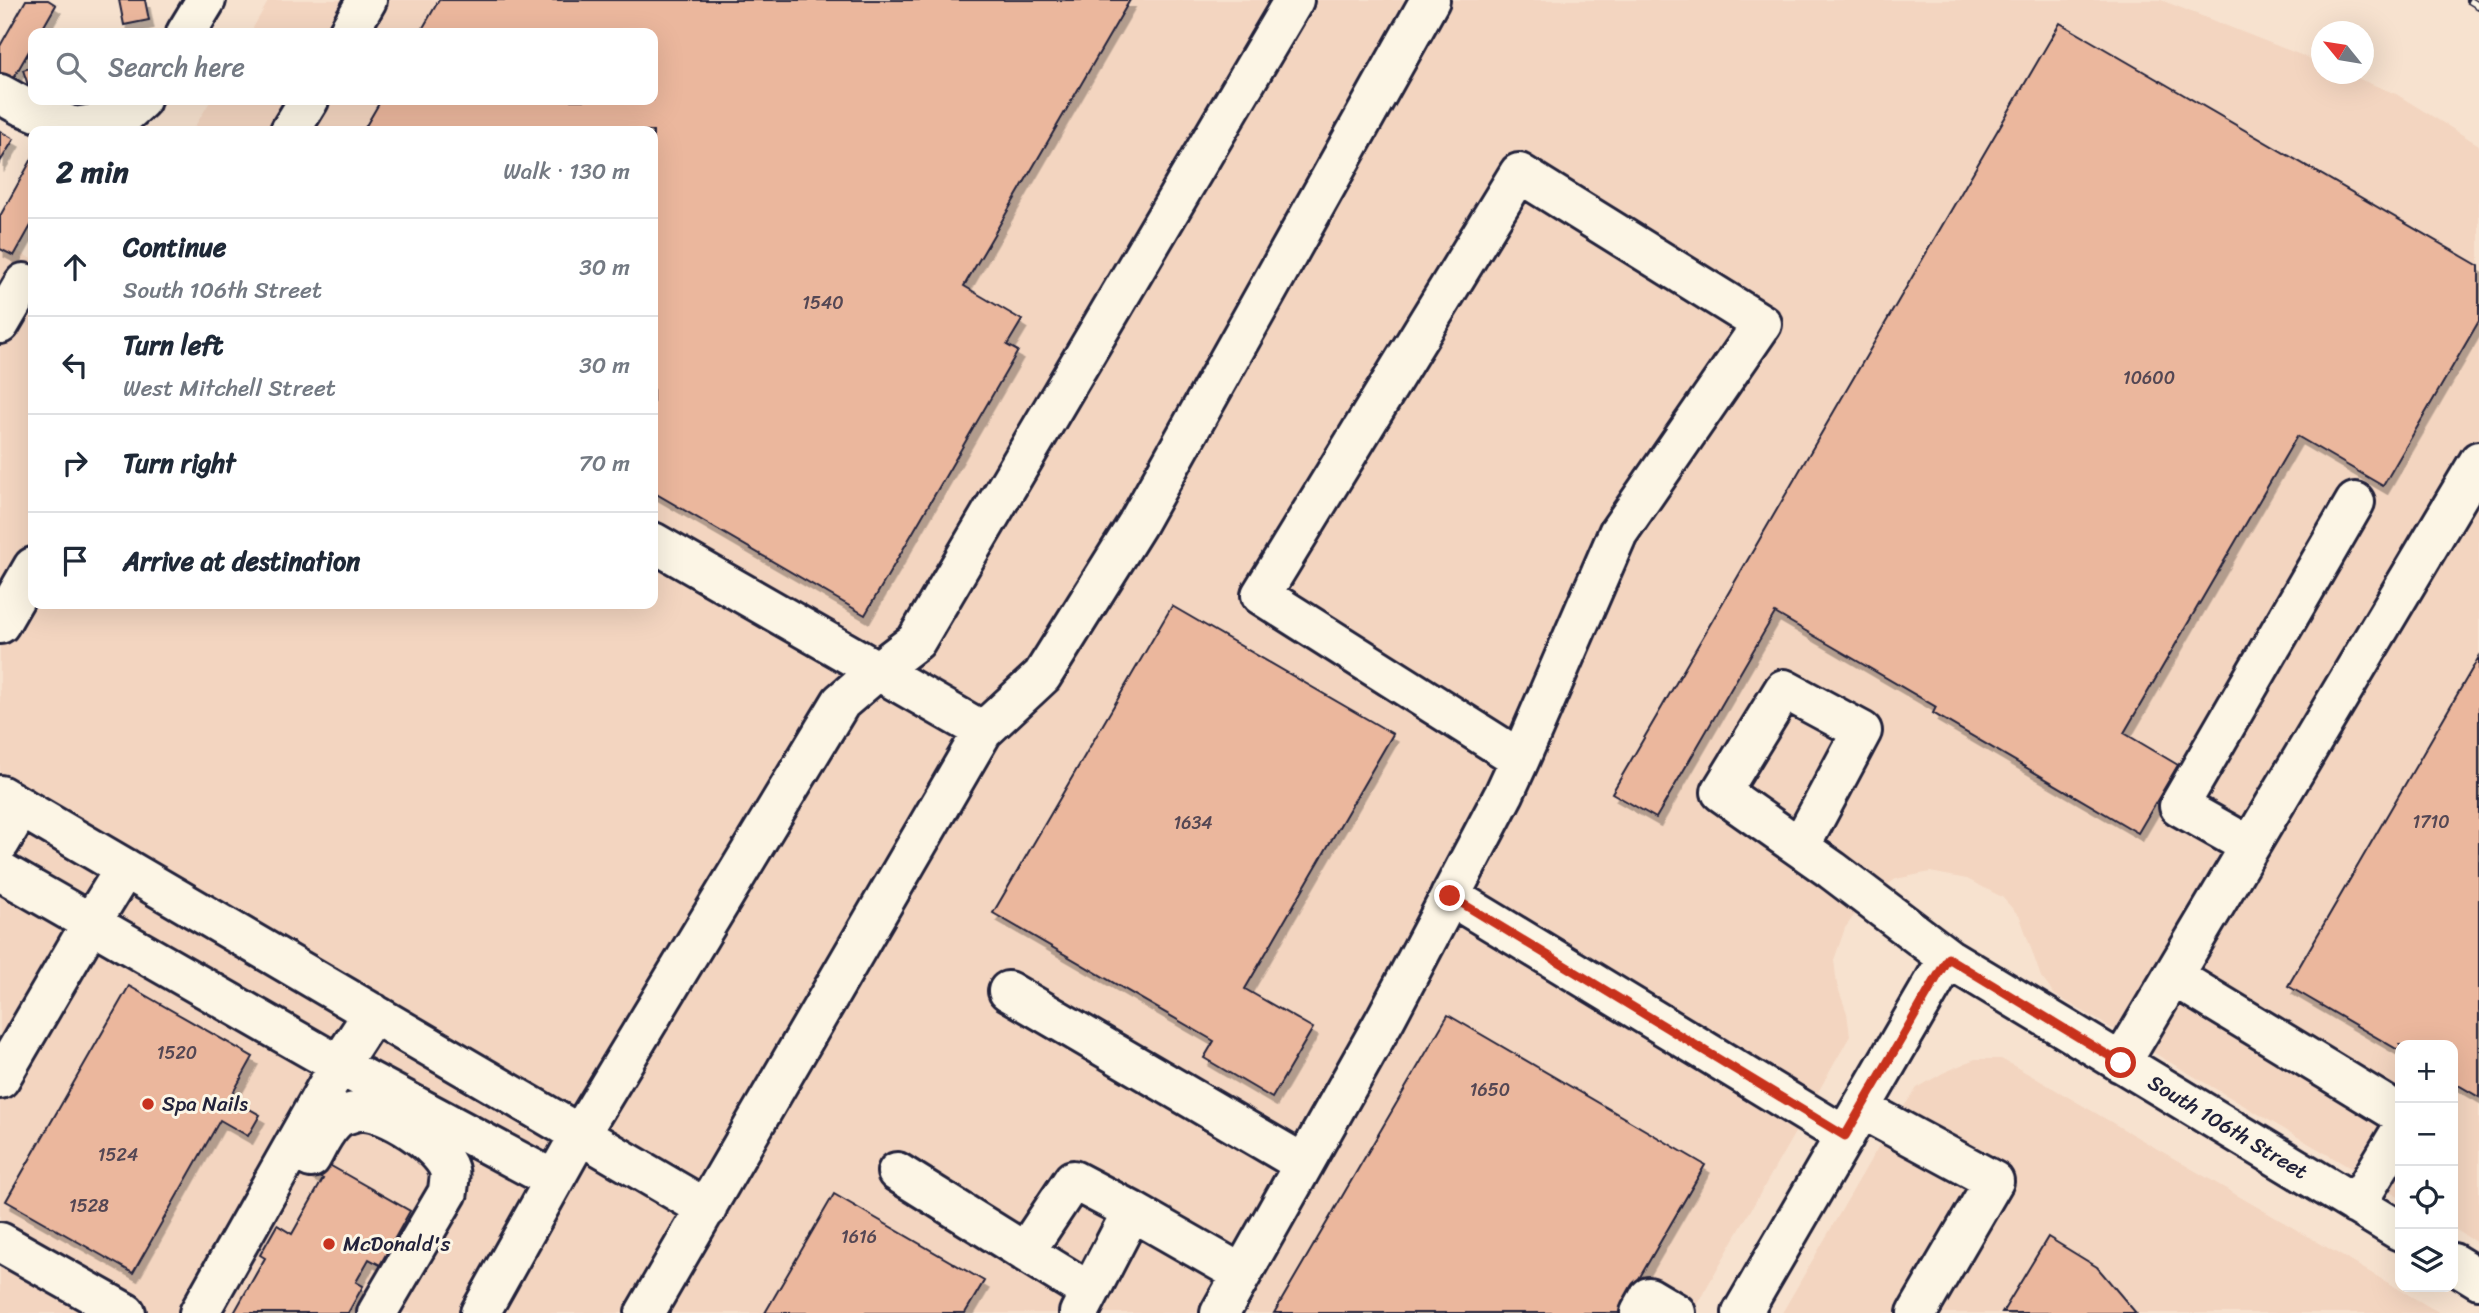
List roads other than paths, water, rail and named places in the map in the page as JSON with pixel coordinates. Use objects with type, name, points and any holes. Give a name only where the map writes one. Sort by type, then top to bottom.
[{"type":"street","points":[[189,28],[206,0]]},
{"type":"street","points":[[351,28],[368,0]]},
{"type":"street","points":[[480,1313],[580,1135],[841,702],[916,641],[1294,0]]},
{"type":"street","points":[[645,1313],[983,731],[1042,676],[1137,524],[1430,0]]},
{"type":"street","points":[[0,94],[72,126]]},
{"type":"street","points":[[81,126],[120,120],[136,105]]},
{"type":"street","points":[[293,126],[306,105]]},
{"type":"street","points":[[1220,1313],[1304,1164],[1504,794],[1520,759],[1618,533],[1762,324],[1519,173],[1261,595],[1520,759]]},
{"type":"street","points":[[0,324],[24,283]]},
{"type":"street","points":[[2121,1063],[2479,461]]},
{"type":"street","points":[[2250,846],[2179,806],[2355,502]]},
{"type":"street","points":[[658,545],[983,731]]},
{"type":"street","points":[[0,624],[28,576]]},
{"type":"street","points":[[0,843],[10,801],[707,1209]]},
{"type":"street","name":"South 106th Street","points":[[1800,847],[1948,958],[2397,1229]]},
{"type":"street","points":[[0,1079],[125,869]]},
{"type":"street","points":[[0,871],[339,1065],[554,1180]]},
{"type":"street","points":[[1450,896],[1853,1122],[1994,1181],[1917,1313]]},
{"type":"street","points":[[1742,1313],[1948,958]]},
{"type":"street","points":[[2172,976],[2395,1111]]},
{"type":"street","points":[[1008,991],[1304,1164]]},
{"type":"street","points":[[202,1307],[339,1065],[373,1013]]},
{"type":"street","points":[[202,1307],[247,1272],[325,1132],[340,1117],[361,1110],[387,1118],[423,1139],[440,1154],[450,1171],[448,1192],[377,1313]]},
{"type":"street","points":[[2356,1205],[2395,1140]]},
{"type":"street","points":[[897,1172],[1025,1252],[1085,1303],[1132,1211]]},
{"type":"street","points":[[1025,1252],[1073,1180],[1242,1274]]},
{"type":"street","points":[[0,1242],[126,1313]]},
{"type":"street","points":[[2458,1266],[2479,1279]]},
{"type":"street","points":[[1640,1313],[1649,1297],[1676,1313]]},
{"type":"railway","points":[[2469,0],[2479,6]]},
{"type":"place","name":"Spa Nails","points":[[148,1104]]},
{"type":"place","name":"McDonald's","points":[[329,1244]]}]
